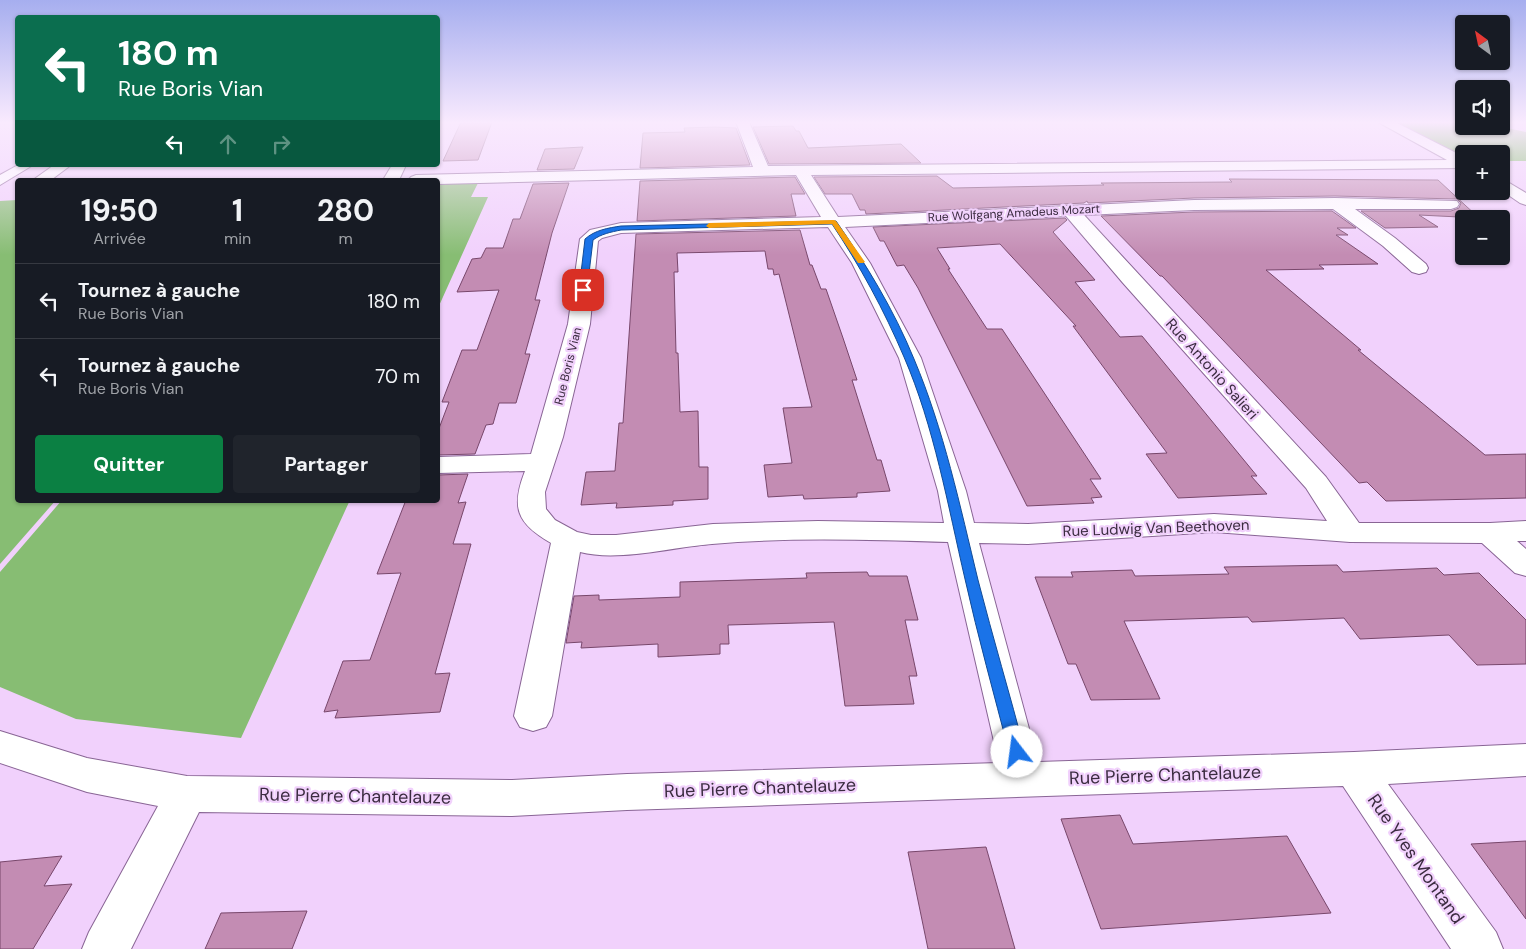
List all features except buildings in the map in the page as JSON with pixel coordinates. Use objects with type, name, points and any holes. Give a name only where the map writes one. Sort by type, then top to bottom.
[{"type":"street","points":[[760,166],[762,171]]},
{"type":"street","points":[[440,179],[762,171],[1122,166]]},
{"type":"street","points":[[1142,166],[1160,179]]},
{"type":"street","points":[[45,178],[61,167]]},
{"type":"street","points":[[801,171],[861,263],[910,358],[928,411],[962,533],[972,581],[1023,779]]},
{"type":"street","points":[[1510,189],[1526,200]]},
{"type":"street","points":[[1174,191],[1194,205]]},
{"type":"street","points":[[1335,203],[1389,242],[1419,268]]},
{"type":"street","name":"Rue Wolfgang Amadeus Mozart","points":[[834,222],[1194,205],[1452,204]]},
{"type":"street","name":"Rue Antonio Salieri","points":[[1070,210],[1130,279],[1316,482],[1350,532]]},
{"type":"street","name":"Rue Boris Vian","points":[[834,222],[621,228],[596,234],[589,239],[579,324],[550,437],[531,492],[532,510],[544,527],[567,539],[590,545],[616,545],[713,534],[818,530],[962,533]]},
{"type":"street","points":[[440,465],[541,462]]},
{"type":"street","name":"Rue Ludwig Van Beethoven","points":[[962,533],[1028,534],[1214,523],[1350,532],[1490,533],[1526,531]]},
{"type":"street","points":[[1490,533],[1526,566]]},
{"type":"street","points":[[533,716],[567,539]]},
{"type":"street","name":"Rue Pierre Chantelauze","points":[[0,747],[87,775],[187,794],[512,798],[637,792],[1354,769],[1526,760]]},
{"type":"street","name":"Rue Yves Montand","points":[[1354,769],[1479,949]]},
{"type":"street","points":[[106,949],[187,794]]},
{"type":"lane","points":[[0,181],[24,167]]},
{"type":"lane","points":[[0,181],[15,180]]},
{"type":"green space","points":[[478,183],[471,197],[488,197],[440,304],[440,184]]},
{"type":"green space","points":[[15,200],[15,503],[53,503],[0,564],[0,201]]},
{"type":"green space","points":[[59,503],[349,503],[241,738],[76,719],[0,687],[0,572]]},
{"type":"slow traffic","points":[[709,226],[834,222],[861,262]]},
{"type":"route","points":[[583,290],[589,239],[596,234],[621,228],[834,222],[861,263],[888,312],[910,358],[952,491],[972,581],[1017,752]]}]
